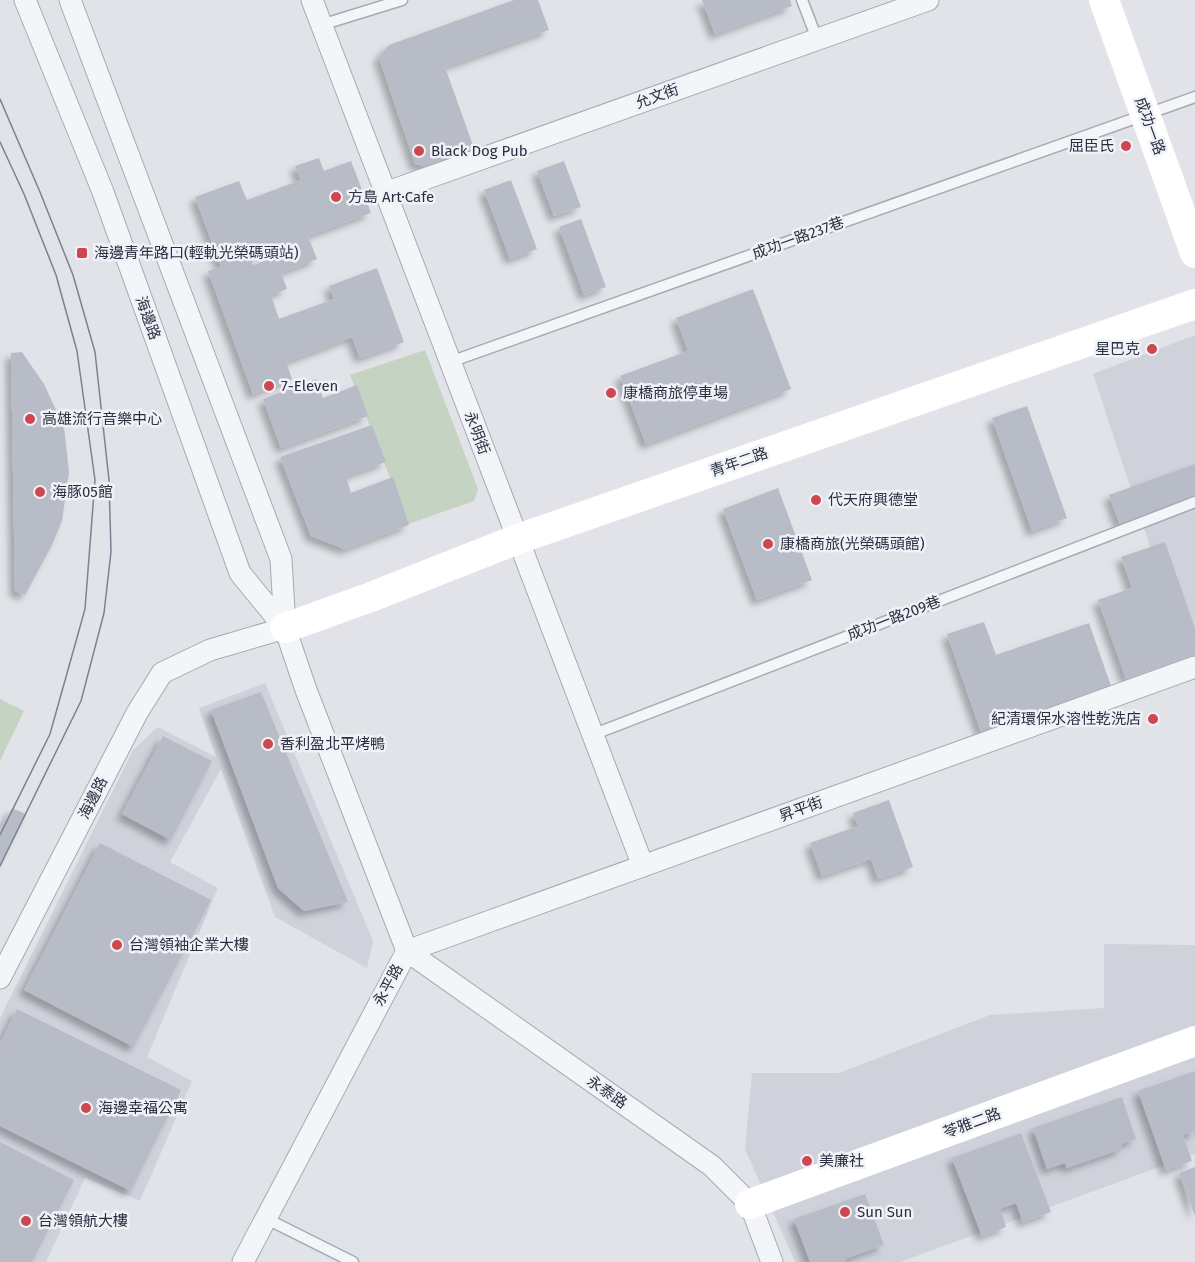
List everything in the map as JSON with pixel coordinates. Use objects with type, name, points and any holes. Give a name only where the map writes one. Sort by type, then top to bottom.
[{"type":"street","name":"海邊路","points":[[0,978],[136,712],[162,673],[210,650],[285,627],[240,573],[103,192],[25,0]]},
{"type":"street","points":[[70,0],[281,559],[285,627]]},
{"type":"street","name":"永明街","points":[[312,0],[643,866]]},
{"type":"street","name":"允文街","points":[[385,193],[928,0]]},
{"type":"street","name":"成功一路","points":[[1104,0],[1195,253]]},
{"type":"street","name":"青年二路","points":[[285,627],[371,597],[518,539],[1195,304]]},
{"type":"street","name":"永平路","points":[[243,1262],[406,951],[306,690],[285,627]]},
{"type":"street","name":"昇平街","points":[[406,951],[1195,667]]},
{"type":"street","name":"永泰路","points":[[406,951],[712,1166],[750,1204],[772,1262]]},
{"type":"street","name":"苓雅二路","points":[[750,1204],[1195,1041]]},
{"type":"lane","points":[[321,25],[402,0]]},
{"type":"lane","points":[[802,0],[817,39]]},
{"type":"lane","name":"成功一路237巷","points":[[450,362],[1195,97]]},
{"type":"lane","name":"成功一路209巷","points":[[592,735],[1195,502]]},
{"type":"lane","points":[[265,1218],[352,1262]]},
{"type":"shaded area","points":[[1195,335],[1195,682],[1093,374]]},
{"type":"shaded area","points":[[265,683],[373,941],[367,968],[275,917],[221,769],[170,862],[218,888],[147,1057],[192,1081],[140,1201],[85,1178],[46,1262],[0,1262],[0,1018],[133,750],[158,727],[216,757],[199,708]]},
{"type":"shaded area","points":[[1104,944],[1195,945],[1195,1154],[900,1262],[795,1262],[745,1149],[752,1073],[839,1073],[990,1015],[1104,1008]]},
{"type":"green space","points":[[425,350],[478,489],[474,501],[408,524],[350,375]]},
{"type":"green space","points":[[0,699],[24,711],[0,761]]},
{"type":"building","points":[[514,0],[538,0],[549,30],[445,67],[475,151],[428,167],[415,164],[379,57],[389,45]]},
{"type":"building","points":[[702,0],[790,0],[792,6],[715,34]]},
{"type":"building","points":[[319,158],[324,171],[351,161],[371,213],[308,236],[317,259],[281,273],[287,289],[271,295],[279,319],[334,299],[329,286],[377,268],[404,342],[360,358],[352,337],[286,362],[292,379],[253,394],[208,271],[221,267],[195,197],[239,181],[247,200],[301,180],[295,166]],"holes":[[[271,250],[273,258],[253,265],[250,258]]]},
{"type":"building","points":[[564,161],[581,207],[554,216],[537,171]]},
{"type":"building","points":[[511,180],[537,249],[510,259],[484,190]]},
{"type":"building","points":[[581,219],[606,287],[584,295],[559,227]]},
{"type":"building","points":[[753,289],[791,389],[646,444],[620,376],[688,351],[676,318]]},
{"type":"building","name":"海豚05館","points":[[22,352],[44,384],[64,427],[69,472],[62,521],[25,595],[15,591],[11,353]]},
{"type":"building","points":[[316,379],[323,398],[357,385],[368,416],[281,448],[263,399]]},
{"type":"building","points":[[1027,406],[1067,518],[1032,531],[992,418]]},
{"type":"building","points":[[372,425],[386,462],[346,476],[351,493],[393,477],[409,525],[345,549],[311,536],[280,457]]},
{"type":"building","points":[[1195,464],[1195,499],[1120,525],[1109,495]]},
{"type":"building","name":"康橋商旅(光榮碼頭館)","points":[[778,488],[812,580],[757,600],[723,509]]},
{"type":"building","points":[[1165,542],[1195,628],[1195,655],[1126,679],[1098,600],[1132,588],[1121,557]]},
{"type":"building","points":[[984,622],[996,655],[1089,623],[1111,686],[981,732],[947,634]]},
{"type":"building","points":[[261,692],[348,902],[304,911],[278,888],[211,710]]},
{"type":"building","points":[[163,736],[212,761],[171,840],[122,814]]},
{"type":"building","points":[[889,800],[913,867],[878,879],[871,859],[822,876],[810,843],[858,826],[853,813]]},
{"type":"building","points":[[12,808],[26,814],[0,865],[0,831]]},
{"type":"building","name":"台灣領袖企業大樓","points":[[100,843],[211,900],[134,1047],[24,990]]},
{"type":"building","name":"海邊幸福公寓","points":[[17,1009],[181,1090],[131,1191],[0,1126],[0,1043]]},
{"type":"building","points":[[1195,1071],[1195,1138],[1193,1132],[1183,1135],[1192,1161],[1166,1170],[1138,1091]]},
{"type":"building","points":[[1122,1097],[1136,1139],[1121,1144],[1122,1149],[1067,1168],[1065,1163],[1047,1169],[1033,1128]]},
{"type":"building","points":[[1021,1133],[1051,1212],[1023,1222],[1016,1203],[1000,1209],[1006,1227],[982,1236],[952,1158]]},
{"type":"building","name":"台灣領航大樓","points":[[0,1142],[74,1180],[32,1262],[0,1262]]},
{"type":"building","points":[[1195,1167],[1195,1216],[1179,1173]]},
{"type":"building","points":[[865,1194],[884,1245],[845,1259],[846,1262],[810,1262],[794,1219]]},
{"type":"tram line","points":[[0,99],[73,275],[95,352],[109,480],[111,552],[104,613],[81,701],[0,866]]},
{"type":"tram line","points":[[0,142],[24,194],[56,275],[77,351],[95,480],[85,609],[50,734],[0,835]]},
{"type":"place","name":"屈臣氏","points":[[1126,146]]},
{"type":"place","name":"Black Dog Pub","points":[[419,151]]},
{"type":"place","name":"方島 Art·Cafe","points":[[336,197]]},
{"type":"place","name":"海邊青年路口(輕軌光榮碼頭站)","points":[[82,253]]},
{"type":"place","name":"星巴克","points":[[1152,349]]},
{"type":"place","name":"7-Eleven","points":[[269,386]]},
{"type":"place","name":"康橋商旅停車場","points":[[611,393]]},
{"type":"place","name":"高雄流行音樂中心","points":[[30,419]]},
{"type":"place","name":"海豚05館","points":[[40,492]]},
{"type":"place","name":"代天府興德堂","points":[[816,500]]},
{"type":"place","name":"康橋商旅(光榮碼頭館)","points":[[768,544]]},
{"type":"place","name":"紀清環保水溶性乾洗店","points":[[1153,719]]},
{"type":"place","name":"香利盈北平烤鴨","points":[[268,744]]},
{"type":"place","name":"台灣領袖企業大樓","points":[[117,945]]},
{"type":"place","name":"海邊幸福公寓","points":[[86,1108]]},
{"type":"place","name":"美廉社","points":[[807,1161]]},
{"type":"place","name":"Sun Sun","points":[[845,1212]]},
{"type":"place","name":"台灣領航大樓","points":[[26,1221]]}]
